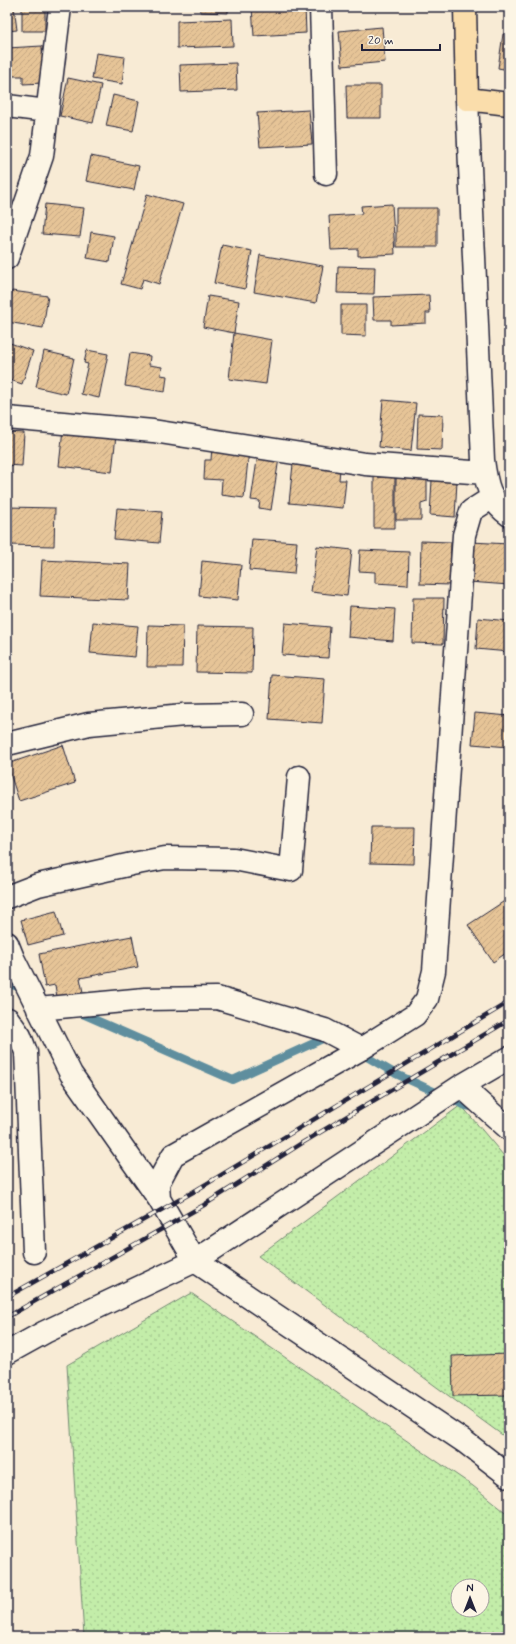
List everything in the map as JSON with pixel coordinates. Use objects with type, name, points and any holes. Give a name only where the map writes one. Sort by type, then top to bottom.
[{"type":"main road","points":[[465,7],[467,99],[509,104]]},
{"type":"street","points":[[7,258],[42,156],[60,7]]},
{"type":"street","points":[[321,7],[326,174]]},
{"type":"street","points":[[467,99],[483,460],[487,487],[500,508],[509,515]]},
{"type":"street","points":[[7,106],[47,110]]},
{"type":"street","points":[[7,418],[153,431],[365,464],[485,473]]},
{"type":"street","points":[[159,1199],[158,1184],[173,1155],[361,1048],[415,1015],[426,998],[434,971],[464,535],[471,510],[493,497]]},
{"type":"street","points":[[7,744],[89,724],[184,715],[242,714]]},
{"type":"street","points":[[7,897],[38,885],[165,858],[234,859],[291,870],[299,777]]},
{"type":"street","points":[[7,943],[71,1074],[159,1199],[195,1261],[465,1442],[509,1476]]},
{"type":"street","points":[[38,1009],[145,999],[217,998],[325,1030],[361,1048]]},
{"type":"street","points":[[8,1019],[20,1036],[26,1052],[34,1252]]},
{"type":"street","points":[[7,1353],[45,1332],[195,1261],[461,1086],[509,1058]]},
{"type":"street","points":[[461,1086],[509,1129]]},
{"type":"green space","points":[[461,1105],[509,1162],[509,1440],[258,1256]]},
{"type":"green space","points":[[191,1293],[473,1486],[509,1515],[509,1635],[467,1637],[84,1637],[67,1365]]},
{"type":"building","points":[[7,7],[14,7],[17,30],[7,31]]},
{"type":"building","points":[[22,7],[45,7],[45,31],[22,31]]},
{"type":"building","points":[[200,7],[228,7],[228,13],[200,12]]},
{"type":"building","points":[[252,7],[305,7],[306,33],[254,36]]},
{"type":"building","points":[[232,19],[233,46],[177,48],[177,21]]},
{"type":"building","points":[[382,27],[385,62],[342,66],[339,31]]},
{"type":"building","points":[[503,34],[509,35],[509,70],[498,68]]},
{"type":"building","points":[[42,46],[44,83],[23,84],[23,76],[7,76],[7,48]]},
{"type":"building","points":[[96,53],[125,57],[122,84],[92,79]]},
{"type":"building","points":[[236,63],[237,90],[181,92],[180,65]]},
{"type":"building","points":[[68,78],[101,85],[93,123],[60,116]]},
{"type":"building","points":[[346,85],[381,85],[381,118],[347,118]]},
{"type":"building","points":[[113,95],[139,101],[133,131],[106,126]]},
{"type":"building","points":[[309,110],[312,144],[260,147],[257,113]]},
{"type":"building","points":[[91,156],[139,166],[134,190],[86,181]]},
{"type":"building","points":[[147,194],[183,204],[159,284],[143,279],[140,289],[121,284]]},
{"type":"building","points":[[45,204],[84,208],[80,237],[42,234]]},
{"type":"building","points":[[392,204],[395,254],[358,256],[358,249],[331,250],[329,216],[362,214],[361,206]]},
{"type":"building","points":[[396,208],[437,208],[437,247],[396,247]]},
{"type":"building","points":[[91,232],[114,236],[110,262],[87,258]]},
{"type":"building","points":[[222,245],[252,251],[245,289],[214,283]]},
{"type":"building","points":[[260,255],[323,266],[316,303],[254,292]]},
{"type":"building","points":[[338,266],[375,267],[374,294],[337,293]]},
{"type":"building","points":[[12,291],[48,296],[43,328],[7,322]]},
{"type":"building","points":[[429,295],[430,313],[426,313],[426,323],[391,325],[391,320],[374,320],[373,297]]},
{"type":"building","points":[[208,296],[239,301],[234,333],[203,327]]},
{"type":"building","points":[[341,305],[366,305],[366,336],[341,335]]},
{"type":"building","points":[[234,333],[272,340],[266,384],[229,379]]},
{"type":"building","points":[[7,342],[33,351],[22,384],[7,379]]},
{"type":"building","points":[[87,350],[108,354],[99,398],[81,394],[88,364],[84,363]]},
{"type":"building","points":[[44,351],[74,358],[66,394],[36,387]]},
{"type":"building","points":[[130,353],[150,356],[149,365],[162,367],[161,375],[167,376],[165,392],[125,386]]},
{"type":"building","points":[[383,400],[416,403],[411,451],[379,447]]},
{"type":"building","points":[[418,414],[443,415],[442,450],[417,449]]},
{"type":"building","points":[[63,429],[116,435],[112,472],[59,466]]},
{"type":"building","points":[[7,432],[24,433],[22,466],[7,465]]},
{"type":"building","points":[[212,446],[249,450],[244,498],[221,495],[222,480],[204,479],[205,460],[211,460]]},
{"type":"building","points":[[258,454],[279,458],[271,510],[259,508],[260,501],[251,500]]},
{"type":"building","points":[[293,464],[340,469],[339,480],[346,480],[343,508],[289,503]]},
{"type":"building","points":[[396,476],[427,476],[427,502],[421,504],[421,520],[396,520]]},
{"type":"building","points":[[374,477],[395,477],[395,528],[374,528]]},
{"type":"building","points":[[432,480],[457,481],[455,517],[430,515]]},
{"type":"building","points":[[7,507],[55,508],[54,546],[7,545]]},
{"type":"building","points":[[117,508],[162,512],[159,543],[114,539]]},
{"type":"building","points":[[252,539],[297,542],[294,574],[249,570]]},
{"type":"building","points":[[421,541],[451,542],[450,585],[420,584]]},
{"type":"building","points":[[471,542],[509,544],[509,585],[469,582]]},
{"type":"building","points":[[317,546],[352,550],[347,596],[311,592]]},
{"type":"building","points":[[360,550],[409,552],[408,585],[375,583],[375,572],[359,571]]},
{"type":"building","points":[[42,560],[130,564],[128,600],[40,596]]},
{"type":"building","points":[[202,561],[241,565],[238,600],[199,596]]},
{"type":"building","points":[[413,598],[444,598],[443,644],[412,643]]},
{"type":"building","points":[[350,606],[395,609],[393,641],[348,637]]},
{"type":"building","points":[[478,618],[509,621],[509,652],[476,649]]},
{"type":"building","points":[[93,622],[138,626],[135,657],[90,653]]},
{"type":"building","points":[[285,623],[330,627],[328,658],[282,655]]},
{"type":"building","points":[[148,625],[183,626],[182,667],[147,667]]},
{"type":"building","points":[[197,626],[253,627],[252,673],[196,672]]},
{"type":"building","points":[[272,675],[325,679],[322,723],[269,719]]},
{"type":"building","points":[[475,713],[509,716],[509,747],[472,744]]},
{"type":"building","points":[[63,745],[75,783],[19,801],[7,764]]},
{"type":"building","points":[[371,827],[415,827],[414,864],[370,863]]},
{"type":"building","points":[[509,898],[509,951],[493,962],[468,925]]},
{"type":"building","points":[[56,911],[63,936],[28,945],[21,920]]},
{"type":"building","points":[[132,936],[138,967],[80,978],[83,992],[57,997],[55,985],[45,987],[39,954]]},
{"type":"building","points":[[509,1354],[509,1395],[453,1396],[452,1356]]},
{"type":"waterway","points":[[7,983],[23,989]]},
{"type":"waterway","points":[[78,1012],[233,1080],[329,1036]]},
{"type":"waterway","points":[[360,1053],[396,1074],[466,1106],[477,1108]]},
{"type":"railway","points":[[7,1297],[193,1192],[509,1002]]},
{"type":"railway","points":[[7,1317],[204,1205],[302,1143],[509,1020]]}]
